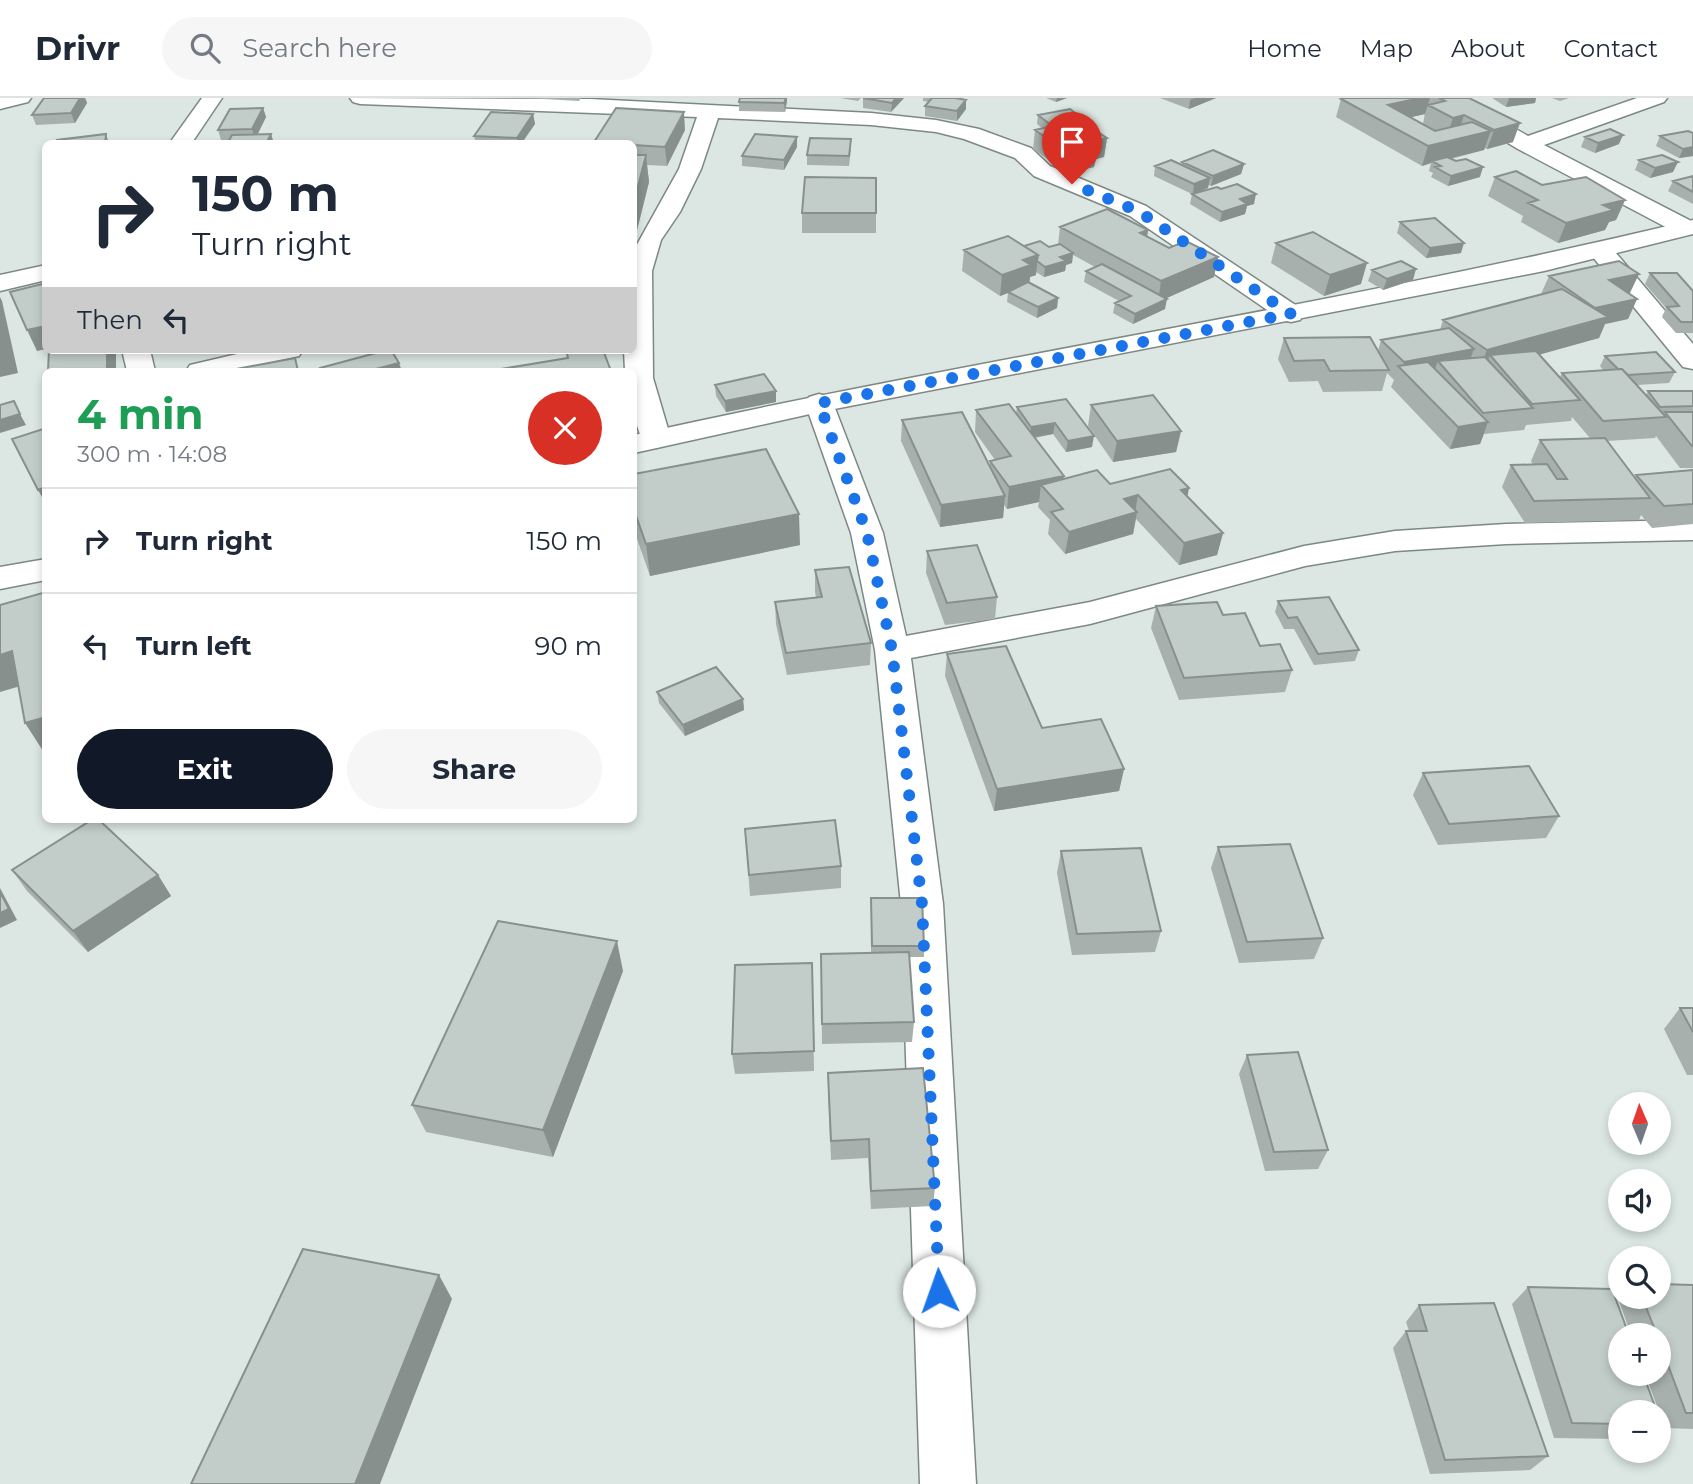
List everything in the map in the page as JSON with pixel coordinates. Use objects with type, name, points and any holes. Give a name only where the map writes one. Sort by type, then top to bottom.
[{"type":"street","points":[[0,103],[21,98]]},
{"type":"street","points":[[183,140],[212,98]]},
{"type":"street","points":[[360,98],[592,102],[709,113],[871,119],[936,126],[971,134],[1023,153],[1042,171],[1138,211],[1291,314]]},
{"type":"street","points":[[1446,98],[1526,144],[1689,228]]},
{"type":"street","points":[[1526,144],[1657,98]]},
{"type":"street","points":[[709,113],[690,169],[668,212],[641,241],[638,366],[645,442],[819,403],[1291,314],[1601,251],[1689,228]]},
{"type":"street","points":[[1601,251],[1693,361]]},
{"type":"street","points":[[0,283],[42,273]]},
{"type":"street","points":[[213,368],[272,354]]},
{"type":"street","points":[[819,403],[867,533],[892,650],[922,904],[948,1484]]},
{"type":"street","points":[[892,650],[1090,613],[1304,556],[1382,543],[1506,534],[1693,530]]},
{"type":"street","points":[[0,578],[42,570]]},
{"type":"building","points":[[44,98],[80,98],[71,113],[32,115]]},
{"type":"building","points":[[740,98],[786,98],[784,103],[739,102]]},
{"type":"building","points":[[863,98],[896,98],[892,103]]},
{"type":"building","points":[[932,98],[966,100],[957,111],[925,106]]},
{"type":"building","points":[[1420,98],[1388,105],[1435,131],[1472,122],[1491,131],[1428,146],[1341,99]]},
{"type":"building","points":[[1439,98],[1469,98],[1520,123],[1494,130],[1464,115],[1453,118],[1428,105],[1445,101]]},
{"type":"building","points":[[263,108],[252,129],[218,130],[230,109]]},
{"type":"building","points":[[616,108],[684,112],[665,147],[637,145],[637,140],[595,140]]},
{"type":"building","points":[[1070,109],[1083,119],[1051,125],[1038,115]]},
{"type":"building","points":[[491,112],[533,114],[517,138],[474,136]]},
{"type":"building","points":[[1079,120],[1107,138],[1088,142],[1097,148],[1070,154],[1035,130]]},
{"type":"building","points":[[1610,129],[1623,135],[1598,143],[1585,137]]},
{"type":"building","points":[[1688,131],[1693,133],[1693,147],[1683,149],[1660,136]]},
{"type":"building","points":[[106,134],[105,140],[57,140]]},
{"type":"building","points":[[271,134],[268,140],[229,140],[232,135]]},
{"type":"building","points":[[755,134],[797,137],[784,160],[742,156]]},
{"type":"building","points":[[810,138],[851,139],[849,156],[807,155]]},
{"type":"building","points":[[1213,150],[1244,164],[1213,176],[1182,162]]},
{"type":"building","points":[[637,155],[646,155],[637,190]]},
{"type":"building","points":[[1662,155],[1678,162],[1655,168],[1639,160]]},
{"type":"building","points":[[1447,157],[1456,161],[1466,159],[1483,167],[1451,176],[1435,167],[1441,166],[1432,161]]},
{"type":"building","points":[[1171,160],[1210,178],[1194,184],[1155,166]]},
{"type":"building","points":[[1516,171],[1542,185],[1586,177],[1625,200],[1603,205],[1614,210],[1566,223],[1528,203],[1538,200],[1495,177]]},
{"type":"building","points":[[1693,176],[1693,192],[1673,181]]},
{"type":"building","points":[[805,177],[876,178],[876,213],[802,213]]},
{"type":"building","points":[[1237,184],[1256,194],[1240,199],[1247,204],[1222,212],[1192,194],[1217,187],[1221,189]]},
{"type":"building","points":[[1107,209],[1148,230],[1140,233],[1169,248],[1186,241],[1218,257],[1161,281],[1060,227]]},
{"type":"building","points":[[1435,218],[1464,243],[1430,248],[1400,222]]},
{"type":"building","points":[[1313,232],[1367,263],[1330,275],[1276,243]]},
{"type":"building","points":[[1008,236],[1038,255],[1023,260],[1031,265],[1002,275],[964,250]]},
{"type":"building","points":[[1040,241],[1049,247],[1060,244],[1073,253],[1060,257],[1066,261],[1045,267],[1037,261],[1038,255],[1024,246]]},
{"type":"building","points":[[1401,261],[1416,269],[1387,279],[1372,270]]},
{"type":"building","points":[[1619,261],[1639,274],[1609,280],[1637,299],[1595,308],[1549,276]]},
{"type":"building","points":[[1102,264],[1167,299],[1135,314],[1115,303],[1131,296],[1086,271]]},
{"type":"building","points":[[1650,273],[1677,273],[1693,291],[1693,322],[1681,322],[1667,307],[1679,306]]},
{"type":"building","points":[[1028,282],[1058,298],[1038,307],[1008,292]]},
{"type":"building","points":[[42,284],[42,327],[27,330],[10,292]]},
{"type":"building","points":[[1562,289],[1608,317],[1487,350],[1443,320]]},
{"type":"building","points":[[1449,328],[1474,349],[1404,362],[1381,340]]},
{"type":"building","points":[[1370,337],[1389,370],[1330,371],[1324,360],[1294,361],[1284,338]]},
{"type":"building","points":[[1536,351],[1580,400],[1532,404],[1490,355]]},
{"type":"building","points":[[1656,352],[1675,372],[1628,375],[1605,356]]},
{"type":"building","points":[[49,354],[107,354],[107,368],[48,368]]},
{"type":"building","points":[[372,354],[393,354],[399,363],[380,368],[320,368]]},
{"type":"building","points":[[567,354],[605,354],[610,368],[507,368],[568,358]]},
{"type":"building","points":[[1485,357],[1533,408],[1483,413],[1438,361]]},
{"type":"building","points":[[295,358],[297,368],[242,368]]},
{"type":"building","points":[[1428,362],[1488,422],[1458,427],[1398,366]]},
{"type":"building","points":[[1622,369],[1666,417],[1603,421],[1562,373]]},
{"type":"building","points":[[764,374],[776,391],[725,401],[715,385]]},
{"type":"building","points":[[1648,391],[1693,391],[1693,406],[1660,407]]},
{"type":"building","points":[[1153,395],[1181,431],[1117,441],[1091,405]]},
{"type":"building","points":[[1066,399],[1094,436],[1068,441],[1055,423],[1031,427],[1017,407]]},
{"type":"building","points":[[14,401],[20,414],[0,420],[0,405]]},
{"type":"building","points":[[1009,404],[1064,476],[1009,487],[990,461],[1011,456],[976,410]]},
{"type":"building","points":[[962,412],[1005,496],[941,505],[902,420]]},
{"type":"building","points":[[1665,412],[1693,412],[1693,446],[1692,446]]},
{"type":"building","points":[[42,429],[42,488],[38,490],[12,439]]},
{"type":"building","points":[[1605,438],[1650,498],[1534,501],[1511,465],[1547,464],[1557,479],[1567,479],[1540,440]]},
{"type":"building","points":[[766,449],[799,514],[646,544],[637,518],[637,473]]},
{"type":"building","points":[[1170,469],[1189,488],[1181,490],[1223,533],[1184,543],[1138,495],[1124,499],[1137,512],[1069,532],[1051,512],[1063,509],[1041,485],[1097,470],[1110,484]]},
{"type":"building","points":[[1693,470],[1693,504],[1664,506],[1636,475]]},
{"type":"building","points":[[977,545],[997,597],[947,603],[927,551]]},
{"type":"building","points":[[849,567],[871,643],[786,653],[775,602],[822,597],[815,570]]},
{"type":"building","points":[[42,593],[42,718],[25,723],[12,651],[0,655],[0,605]]},
{"type":"building","points":[[1329,597],[1359,650],[1318,654],[1297,617],[1288,618],[1278,601]]},
{"type":"building","points":[[1217,602],[1223,615],[1245,613],[1260,646],[1280,644],[1292,670],[1184,678],[1156,606]]},
{"type":"building","points":[[1006,646],[1042,728],[1101,719],[1124,769],[997,789],[947,654]]},
{"type":"building","points":[[716,667],[743,699],[683,725],[657,692]]},
{"type":"building","points":[[1529,766],[1559,816],[1449,824],[1423,773]]},
{"type":"building","points":[[835,820],[841,866],[749,875],[745,829]]},
{"type":"building","points":[[87,823],[102,823],[158,875],[73,931],[12,870]]},
{"type":"building","points":[[1290,844],[1323,938],[1247,942],[1218,847]]},
{"type":"building","points":[[1141,848],[1161,931],[1077,934],[1061,851]]},
{"type":"building","points":[[0,892],[9,909],[0,913]]},
{"type":"building","points":[[871,898],[922,898],[924,946],[872,946]]},
{"type":"building","points":[[498,921],[617,941],[543,1130],[412,1105]]},
{"type":"building","points":[[909,952],[914,1022],[822,1024],[821,954]]},
{"type":"building","points":[[812,963],[814,1051],[732,1054],[735,965]]},
{"type":"building","points":[[1680,1008],[1693,1008],[1693,1032]]},
{"type":"building","points":[[1298,1052],[1328,1150],[1274,1152],[1247,1055]]},
{"type":"building","points":[[923,1068],[935,1188],[871,1191],[869,1139],[831,1141],[828,1073]]},
{"type":"building","points":[[303,1249],[439,1275],[355,1484],[191,1484]]},
{"type":"building","points":[[1671,1284],[1693,1285],[1693,1413],[1686,1413],[1671,1373],[1671,1323],[1652,1323],[1647,1309],[1671,1309]]},
{"type":"building","points":[[1528,1287],[1608,1289],[1608,1309],[1619,1309],[1625,1323],[1608,1323],[1608,1386],[1647,1386],[1653,1400],[1608,1400],[1608,1424],[1572,1423]]},
{"type":"building","points":[[1494,1303],[1548,1456],[1445,1460],[1406,1331],[1427,1331],[1419,1305]]},
{"type":"route","points":[[939,1291],[922,904],[892,650],[867,533],[819,403],[1291,314],[1138,211],[1072,184]]}]
